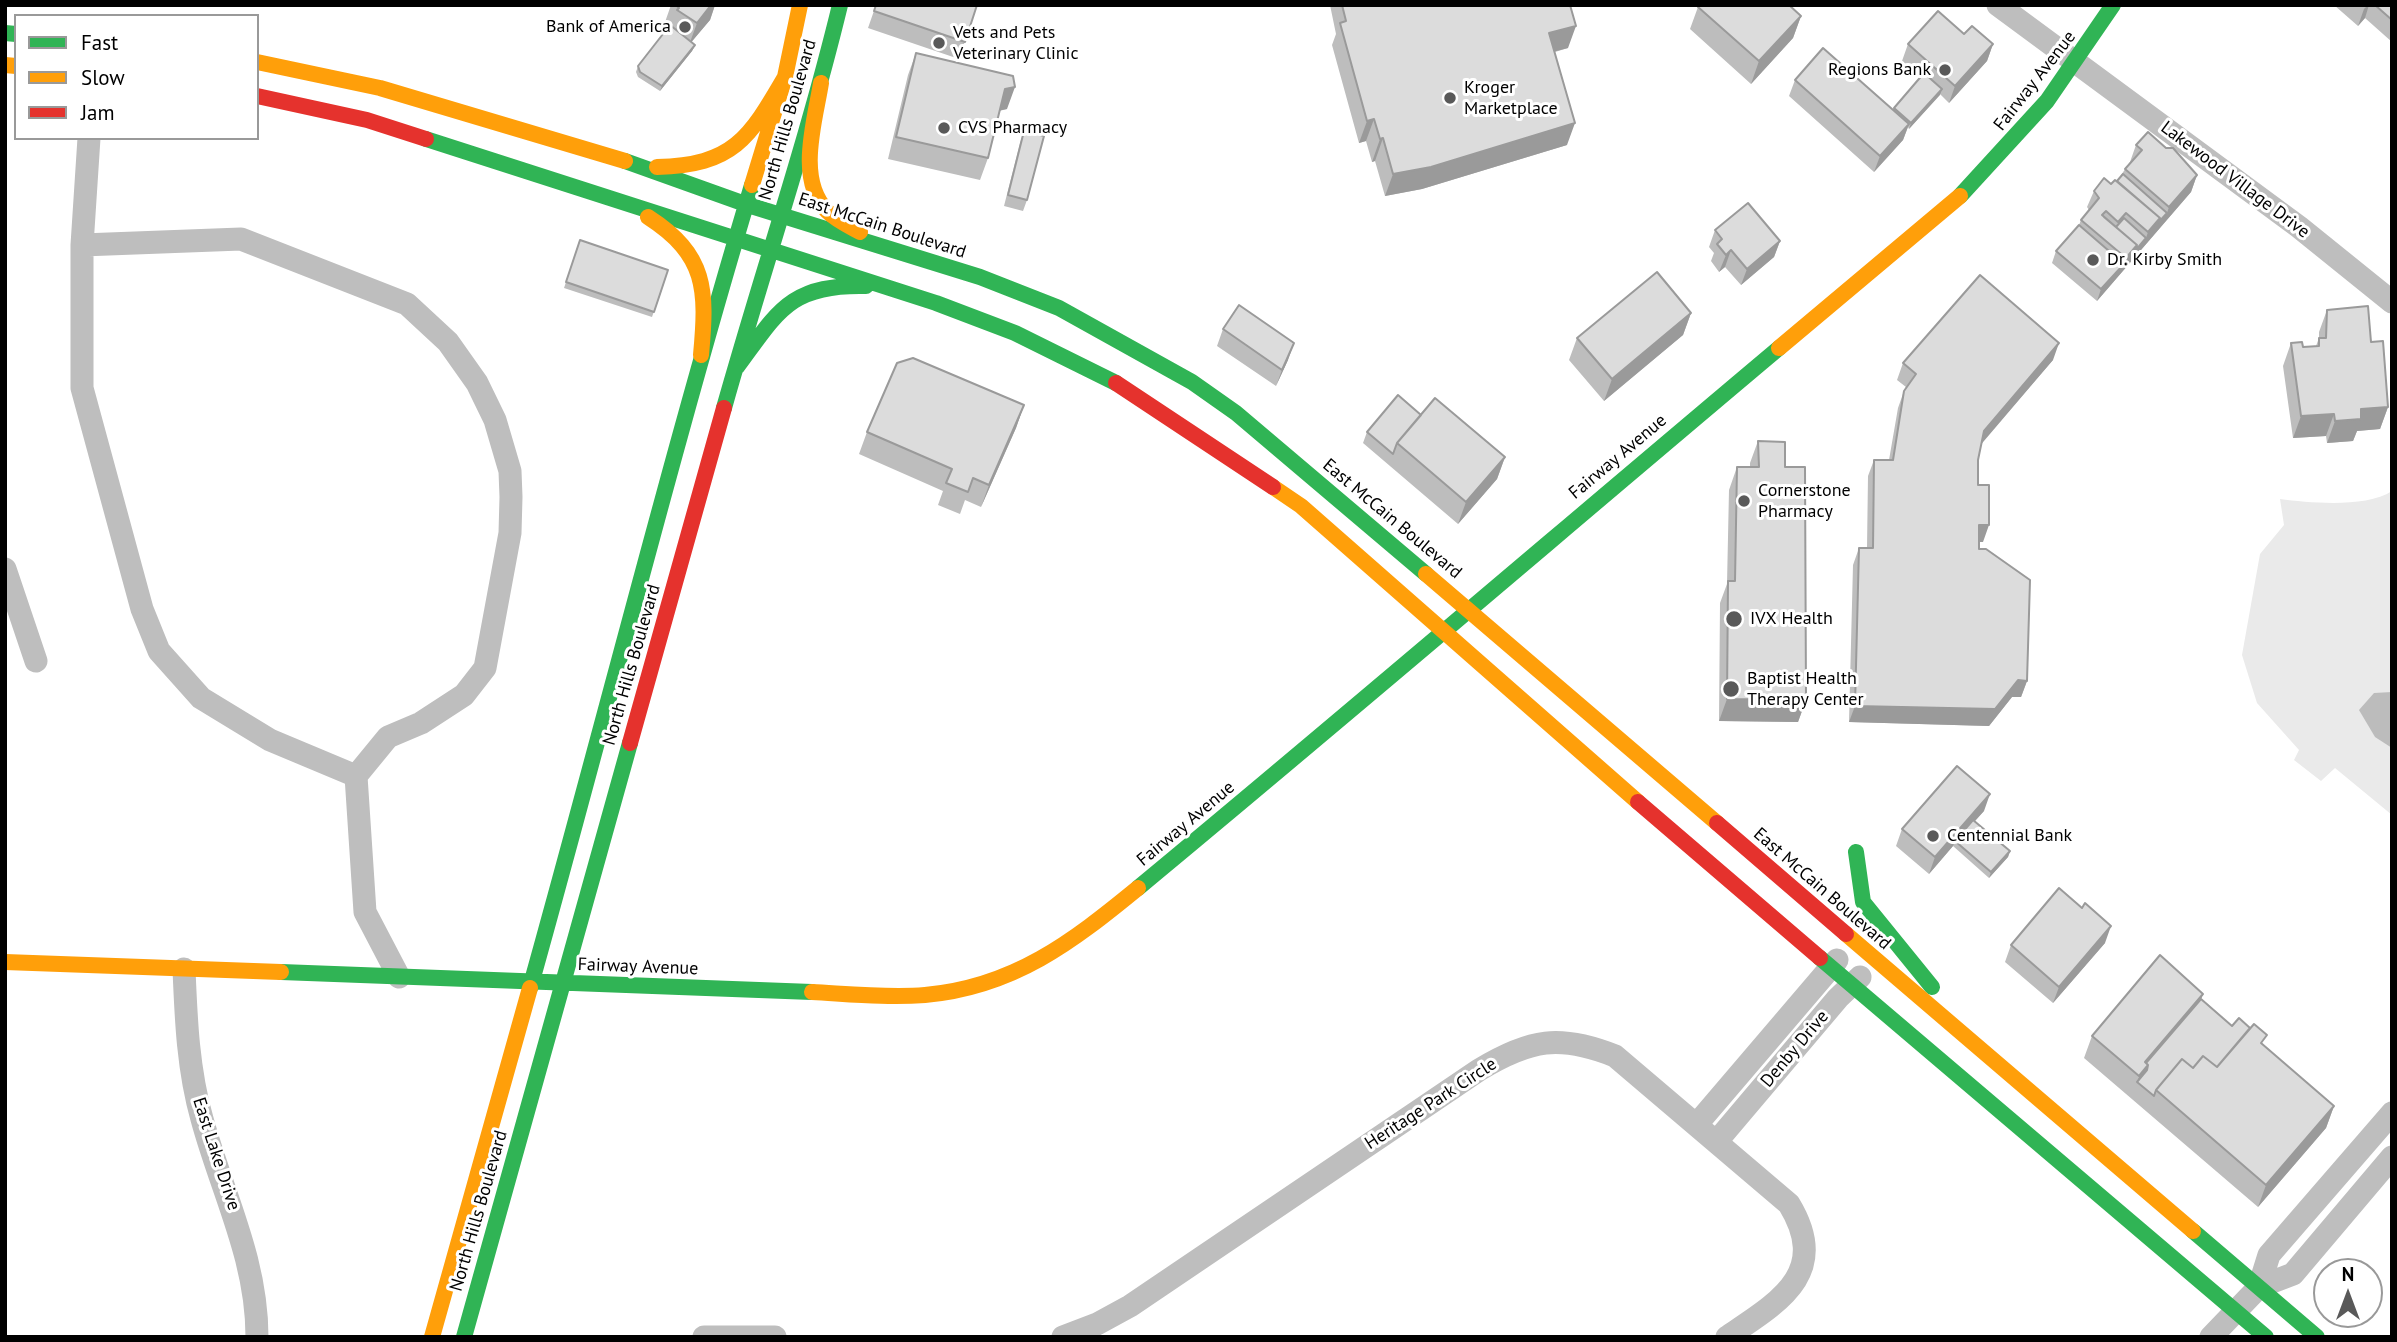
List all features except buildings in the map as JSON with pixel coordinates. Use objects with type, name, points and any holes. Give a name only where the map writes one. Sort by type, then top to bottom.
[{"type":"main road","name":"North Hills Boulevard","points":[[432,1337],[603,728],[701,355],[785,77],[800,5]]},
{"type":"main road","name":"North Hills Boulevard","points":[[464,1337],[769,248],[821,83],[840,5]]},
{"type":"main road","name":"Fairway Avenue","points":[[5,962],[926,995],[1004,978],[1055,954],[1087,931],[1352,711],[1442,631],[1969,188],[2019,134],[2075,61],[2113,5]]},
{"type":"main road","name":"East McCain Boulevard","points":[[259,62],[393,91],[646,167],[748,205],[894,253],[980,277],[1059,308],[1192,383],[1236,413],[1468,609],[2317,1337]]},
{"type":"main road","points":[[646,167],[678,168],[709,163],[730,153],[747,138],[785,77]]},
{"type":"main road","points":[[821,83],[811,161],[815,192],[827,211],[894,253]]},
{"type":"main road","points":[[259,96],[367,120],[891,288],[1015,333],[1115,382],[1301,506],[1442,631],[2141,1234],[2266,1337]]},
{"type":"main road","points":[[610,196],[681,240],[700,267],[706,302],[701,355]]},
{"type":"main road","points":[[737,368],[778,311],[803,298],[844,285],[891,288]]},
{"type":"main road","points":[[1856,852],[1859,892],[1863,902],[1923,974],[1971,1042]]},
{"type":"street","name":"Lakewood Village Drive","points":[[1998,5],[2300,227],[2392,302]]},
{"type":"street","points":[[89,140],[82,245],[82,388],[142,608],[159,651],[201,698],[270,740],[356,776]]},
{"type":"street","points":[[82,245],[241,239],[407,304],[448,342],[477,383],[495,420],[510,471],[510,533],[485,668],[464,695],[421,723],[388,737],[356,776],[365,912],[399,977]]},
{"type":"street","points":[[5,569],[36,661]]},
{"type":"street","name":"Denby Drive","points":[[1697,1124],[1853,941]]},
{"type":"street","name":"Denby Drive","points":[[1717,1141],[1875,960]]},
{"type":"street","name":"East Lake Drive","points":[[184,969],[192,1077],[201,1118],[239,1225],[251,1272],[257,1337]]},
{"type":"street","name":"Heritage Park Circle","points":[[1063,1337],[1097,1324],[1130,1306],[1479,1070],[1533,1043],[1566,1041],[1615,1056],[1789,1205],[1801,1223],[1805,1255],[1795,1285],[1776,1304],[1727,1337]]},
{"type":"street","points":[[2259,1287],[2269,1255],[2392,1113]]},
{"type":"street","points":[[2211,1337],[2259,1287],[2293,1274],[2392,1157]]},
{"type":"street","points":[[704,1337],[775,1337]]},
{"type":"shaded area","points":[[2392,491],[2392,815],[2335,768],[2321,781],[2294,760],[2299,750],[2257,703],[2242,655],[2260,554],[2284,525],[2280,499],[2322,503],[2353,502],[2368,500]]},
{"type":"shaded area","points":[[2392,692],[2392,748],[2375,737],[2359,710],[2374,693]]},
{"type":"traffic: fast","points":[[724,408],[799,157],[840,5]]},
{"type":"traffic: fast","points":[[1960,196],[2047,101],[2113,5]]},
{"type":"traffic: fast","points":[[5,33],[14,34]]},
{"type":"traffic: fast","points":[[426,139],[936,303],[1015,333],[1116,383]]},
{"type":"traffic: fast","points":[[625,161],[748,205],[980,277],[1059,308],[1192,382],[1236,413],[1426,574]]},
{"type":"traffic: fast","points":[[530,988],[666,485],[752,185]]},
{"type":"traffic: fast","points":[[737,367],[776,317],[802,296],[819,290],[866,286]]},
{"type":"traffic: fast","points":[[1138,888],[1779,348]]},
{"type":"traffic: fast","points":[[464,1337],[630,743]]},
{"type":"traffic: fast","points":[[1856,852],[1863,902],[1932,987]]},
{"type":"traffic: fast","points":[[1820,958],[2266,1337]]},
{"type":"traffic: fast","points":[[281,972],[812,992]]},
{"type":"traffic: fast","points":[[2193,1231],[2317,1337]]},
{"type":"traffic: slow","points":[[752,185],[785,77],[800,5]]},
{"type":"traffic: slow","points":[[259,62],[380,88],[625,161]]},
{"type":"traffic: slow","points":[[5,65],[14,66]]},
{"type":"traffic: slow","points":[[657,167],[704,161],[736,145],[760,117],[785,77]]},
{"type":"traffic: slow","points":[[821,83],[810,149],[812,183],[827,211],[860,232]]},
{"type":"traffic: slow","points":[[1779,348],[1960,196]]},
{"type":"traffic: slow","points":[[648,217],[682,245],[699,276],[704,311],[701,355]]},
{"type":"traffic: slow","points":[[1273,487],[1301,506],[1638,802]]},
{"type":"traffic: slow","points":[[1426,574],[1717,823]]},
{"type":"traffic: slow","points":[[812,992],[911,996],[957,990],[987,982],[1040,959],[1138,888]]},
{"type":"traffic: slow","points":[[1846,934],[2193,1231]]},
{"type":"traffic: slow","points":[[5,962],[281,972]]},
{"type":"traffic: slow","points":[[432,1337],[530,988]]},
{"type":"traffic: jam","points":[[259,96],[367,120],[426,139]]},
{"type":"traffic: jam","points":[[1116,383],[1273,487]]},
{"type":"traffic: jam","points":[[630,743],[724,408]]},
{"type":"traffic: jam","points":[[1638,802],[1820,958]]},
{"type":"traffic: jam","points":[[1717,823],[1846,934]]},
{"type":"place","name":"Bank of America","points":[[685,27]]},
{"type":"place","name":"Vets and Pets Veterinary Clinic","points":[[939,43]]},
{"type":"place","name":"Regions Bank","points":[[1945,70]]},
{"type":"place","name":"Kroger Marketplace","points":[[1450,98]]},
{"type":"place","name":"CVS Pharmacy","points":[[944,128]]},
{"type":"place","name":"Dr. Kirby Smith","points":[[2093,260]]},
{"type":"place","name":"Cornerstone Pharmacy","points":[[1744,501]]},
{"type":"place","name":"IVX Health","points":[[1734,619]]},
{"type":"place","name":"Baptist Health Therapy Center","points":[[1731,689]]},
{"type":"place","name":"Centennial Bank","points":[[1933,836]]}]
